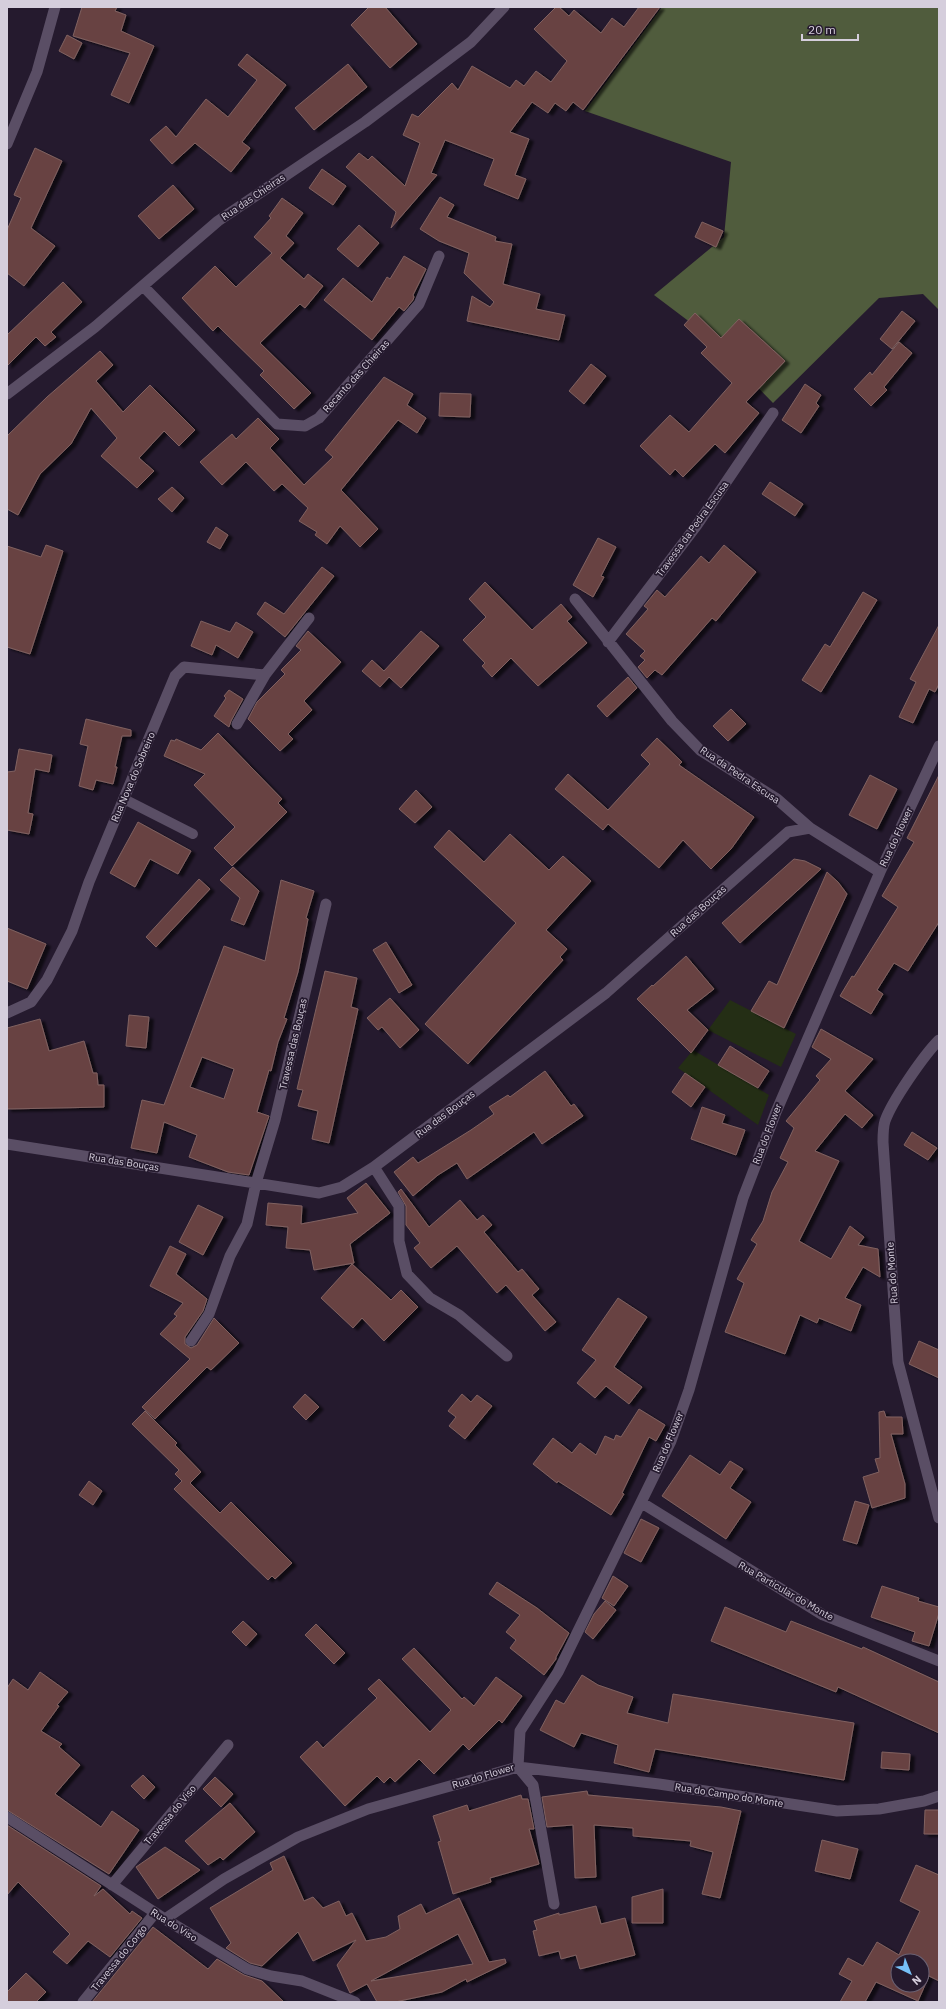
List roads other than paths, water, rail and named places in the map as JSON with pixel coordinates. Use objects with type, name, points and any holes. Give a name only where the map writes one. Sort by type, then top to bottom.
[{"type":"street","points":[[7,144],[37,72],[55,7]]},
{"type":"street","name":"Rua das Chieiras","points":[[7,394],[96,328],[218,221],[365,122],[471,42],[504,7]]},
{"type":"street","name":"Recanto das Chieiras","points":[[143,286],[277,424],[305,426],[319,418],[419,304],[439,256]]},
{"type":"street","name":"Travessa da Pedra Escusa","points":[[608,642],[697,524],[773,413]]},
{"type":"street","name":"Rua da Pedra Escusa","points":[[575,599],[672,721],[700,750],[777,799],[810,828],[880,872]]},
{"type":"street","points":[[237,724],[265,675],[309,618]]},
{"type":"street","name":"Rua Nova do Sobreiro","points":[[7,1013],[32,1002],[47,980],[72,931],[89,882],[175,676],[184,667],[265,675]]},
{"type":"street","name":"Rua do Flower","points":[[165,1919],[224,1879],[298,1837],[368,1809],[518,1767],[520,1730],[558,1672],[671,1441],[689,1390],[743,1198],[773,1119],[880,872],[939,746]]},
{"type":"street","name":"Rua das Bouças","points":[[7,1144],[319,1193],[342,1187],[374,1167],[606,993],[788,832],[810,828]]},
{"type":"street","name":"Travessa das Bouças","points":[[191,1340],[210,1314],[230,1256],[246,1224],[256,1183],[275,1120],[326,904]]},
{"type":"street","name":"Rua do Monte","points":[[939,1040],[896,1100],[885,1121],[883,1142],[898,1362],[939,1518]]},
{"type":"street","points":[[374,1167],[399,1206],[399,1241],[407,1274],[430,1298],[459,1315],[507,1356]]},
{"type":"street","name":"Rua Particular do Monte","points":[[642,1503],[823,1615],[939,1661]]},
{"type":"street","name":"Travessa do Viso","points":[[112,1885],[228,1745]]},
{"type":"street","points":[[518,1767],[533,1785],[554,1904]]},
{"type":"street","name":"Rua do Campo do Monte","points":[[518,1767],[659,1784],[837,1812],[879,1809],[924,1801],[939,1796]]},
{"type":"street","name":"Rua do Viso","points":[[7,1817],[155,1913],[247,1969],[271,1976],[302,1981],[355,2002]]},
{"type":"street","name":"Travessa do Corgo","points":[[83,2002],[155,1913]]},
{"type":"lane","points":[[124,799],[193,834]]}]
